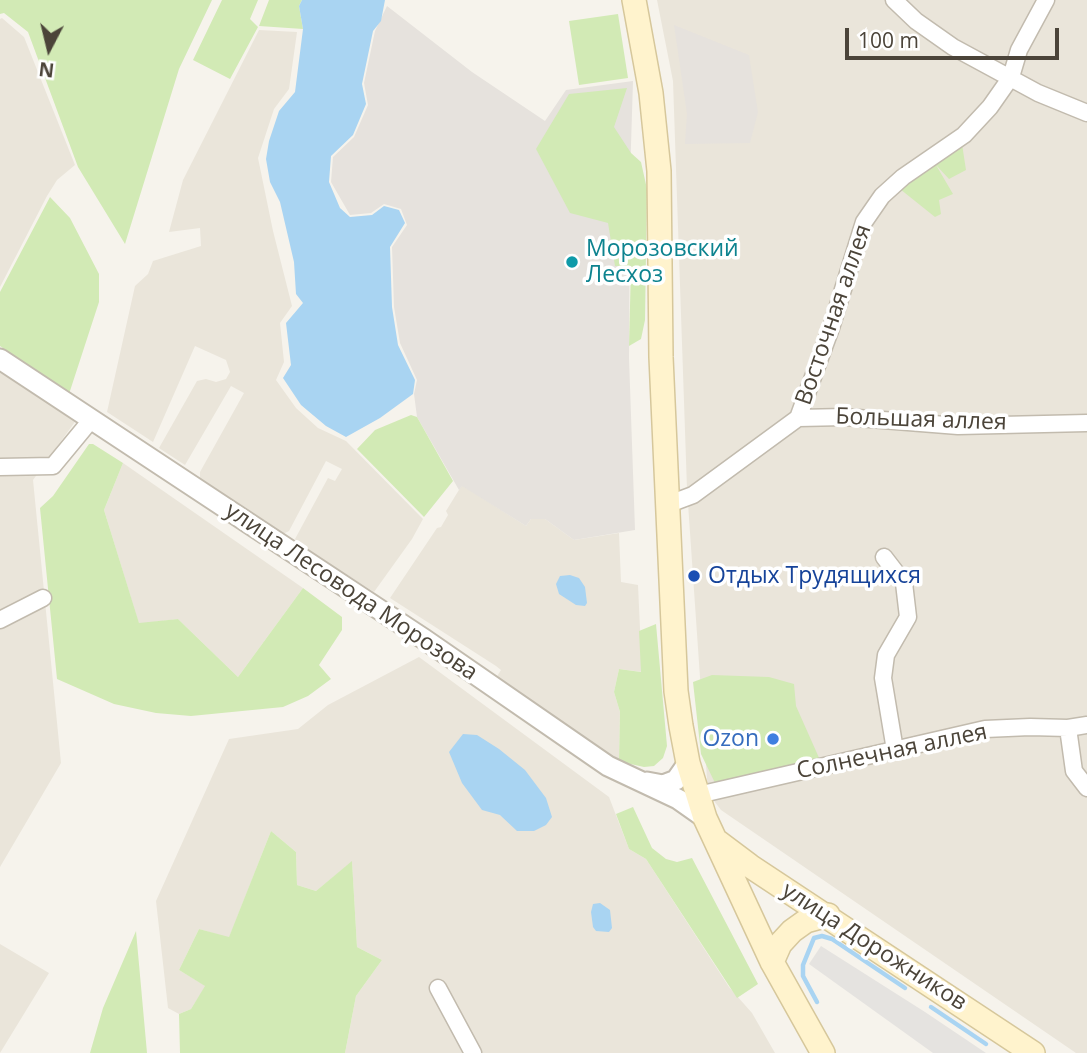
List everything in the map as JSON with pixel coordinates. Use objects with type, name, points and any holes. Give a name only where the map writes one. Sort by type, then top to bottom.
[{"type":"main road","points":[[634,0],[651,93],[659,171],[661,357],[676,691],[688,763],[705,818],[772,962],[823,1053]]},
{"type":"main road","name":"улица Дорожников","points":[[716,840],[750,866],[828,915],[1033,1053]]},
{"type":"main road","points":[[772,962],[780,944],[792,931],[806,921],[828,915]]},
{"type":"street","points":[[894,0],[916,21],[953,47],[1038,93],[1087,113]]},
{"type":"street","name":"Восточная аллея","points":[[669,504],[693,495],[798,418],[831,328],[864,222],[882,196],[903,177],[964,135],[990,107],[1011,77],[1019,50],[1046,0]]},
{"type":"street","name":"улица Лесовода Морозова","points":[[0,359],[404,625],[608,766],[690,806],[705,818]]},
{"type":"street","name":"Большая аллея","points":[[798,418],[845,417],[958,426],[1087,423]]},
{"type":"street","points":[[0,467],[53,466],[91,420]]},
{"type":"street","points":[[884,557],[904,583],[908,617],[886,655],[883,678],[895,750]]},
{"type":"street","points":[[0,620],[43,598]]},
{"type":"street","name":"Солнечная аллея","points":[[698,795],[985,729],[1030,726],[1068,728],[1087,725]]},
{"type":"street","points":[[1068,728],[1074,771],[1087,789]]},
{"type":"street","points":[[643,781],[663,785],[676,780],[688,763]]},
{"type":"street","points":[[438,988],[472,1053]]},
{"type":"shaded area","points":[[657,0],[1087,0],[1087,1053],[1076,1053],[721,810],[708,793],[687,489],[673,81]]},
{"type":"shaded area","name":"Морозовский Лесхоз","points":[[387,6],[472,72],[545,121],[566,90],[633,81],[629,358],[635,530],[574,540],[545,519],[531,519],[526,526],[462,486],[459,490],[417,417],[414,394],[417,380],[400,343],[394,307],[392,247],[407,225],[401,209],[384,204],[371,213],[350,215],[331,182],[333,157],[354,137],[368,105],[364,83],[375,31]]},
{"type":"shaded area","points":[[0,19],[24,37],[75,165],[57,180],[47,196],[0,287]]},
{"type":"shaded area","points":[[674,25],[749,55],[758,112],[750,143],[685,144],[687,114]]},
{"type":"shaded area","points":[[259,30],[297,32],[289,89],[274,109],[258,158],[292,306],[280,323],[284,362],[276,380],[296,408],[318,428],[346,441],[423,519],[374,592],[298,544],[295,539],[328,478],[335,481],[342,469],[326,461],[289,531],[283,534],[200,480],[200,472],[244,393],[231,386],[185,465],[159,448],[197,381],[206,379],[216,382],[226,379],[230,372],[226,360],[195,346],[153,442],[107,412],[135,286],[148,274],[153,261],[201,246],[200,228],[169,232],[183,180]]},
{"type":"shaded area","points":[[0,370],[77,419],[33,480],[61,763],[0,867]]},
{"type":"shaded area","points":[[123,463],[303,588],[238,677],[178,619],[139,624],[104,510]]},
{"type":"shaded area","points":[[462,485],[526,526],[531,519],[545,519],[574,540],[619,533],[621,582],[638,585],[642,672],[619,669],[614,692],[620,712],[617,761],[496,678],[501,670],[496,666],[390,598],[437,528],[441,527],[448,515],[446,511]]},
{"type":"shaded area","points":[[419,657],[609,797],[629,849],[646,859],[729,987],[752,1013],[775,1053],[345,1053],[356,996],[382,960],[357,947],[352,862],[316,891],[297,885],[296,852],[271,831],[229,938],[199,929],[179,970],[206,986],[191,1009],[179,1014],[168,1008],[156,901],[229,739],[298,729],[328,705]]},
{"type":"shaded area","points":[[0,944],[49,973],[0,1053]]},
{"type":"shaded area","points":[[821,946],[986,1053],[933,1053],[809,964]]},
{"type":"green space","points":[[0,0],[212,0],[179,69],[125,244],[78,167],[28,32],[4,13],[0,14]]},
{"type":"green space","points":[[222,0],[258,0],[250,19],[258,27],[230,79],[193,60]]},
{"type":"green space","points":[[269,0],[302,0],[299,6],[303,29],[259,26]]},
{"type":"green space","points":[[618,14],[628,78],[579,85],[569,21]]},
{"type":"green space","points":[[627,88],[614,127],[631,153],[641,162],[647,189],[645,320],[641,339],[629,346],[631,266],[615,266],[608,223],[570,213],[536,149],[569,94]]},
{"type":"green space","points":[[962,144],[966,170],[949,179],[936,165],[953,194],[939,200],[941,214],[935,217],[900,189]]},
{"type":"green space","points":[[50,197],[70,218],[99,274],[99,302],[69,394],[0,346],[0,292]]},
{"type":"green space","points":[[411,415],[417,417],[453,481],[424,517],[357,449],[375,430]]},
{"type":"green space","points":[[89,444],[123,463],[104,510],[139,623],[178,619],[238,677],[303,588],[342,617],[342,630],[319,665],[331,679],[308,696],[283,707],[191,716],[156,713],[114,704],[57,679],[40,508],[53,496]]},
{"type":"green space","points":[[656,624],[667,746],[663,758],[654,766],[644,767],[617,761],[620,712],[614,692],[619,669],[641,672],[639,631]]},
{"type":"green space","points":[[712,675],[769,677],[794,684],[796,706],[820,760],[716,785],[701,754],[693,682]]},
{"type":"green space","points":[[633,807],[652,848],[666,859],[677,862],[692,858],[758,984],[737,998],[646,859],[629,849],[616,814]]},
{"type":"green space","points":[[271,831],[296,852],[297,885],[316,891],[352,861],[357,947],[382,960],[356,996],[345,1053],[180,1053],[179,1014],[191,1009],[205,986],[179,970],[199,929],[229,937]]},
{"type":"green space","points":[[136,931],[147,1053],[90,1053],[103,1008]]},
{"type":"water","points":[[302,0],[385,0],[381,21],[373,31],[362,84],[366,104],[353,135],[331,156],[329,182],[340,208],[350,217],[372,215],[384,206],[399,210],[405,223],[390,247],[392,307],[398,345],[415,380],[413,394],[380,418],[346,437],[326,426],[301,405],[283,378],[291,365],[286,323],[303,303],[296,294],[294,262],[280,202],[270,182],[266,159],[279,111],[295,92],[303,29],[299,6]]},
{"type":"water","points":[[560,576],[579,578],[585,587],[585,606],[576,605],[559,594],[556,584]]},
{"type":"water","points":[[463,734],[477,735],[525,770],[546,798],[552,817],[546,825],[534,831],[517,831],[500,815],[482,810],[462,783],[449,752]]},
{"type":"water","points":[[600,903],[610,910],[612,928],[609,932],[596,931],[593,927],[593,904]]},
{"type":"waterway","points":[[817,1002],[803,976],[803,965],[814,938],[822,936],[832,939],[905,988]]},
{"type":"waterway","points":[[931,1007],[986,1044]]},
{"type":"place","name":"Морозовский Лесхоз","points":[[572,262]]},
{"type":"place","name":"Отдых Трудящихся","points":[[694,576]]},
{"type":"place","name":"Ozon","points":[[773,739]]}]
